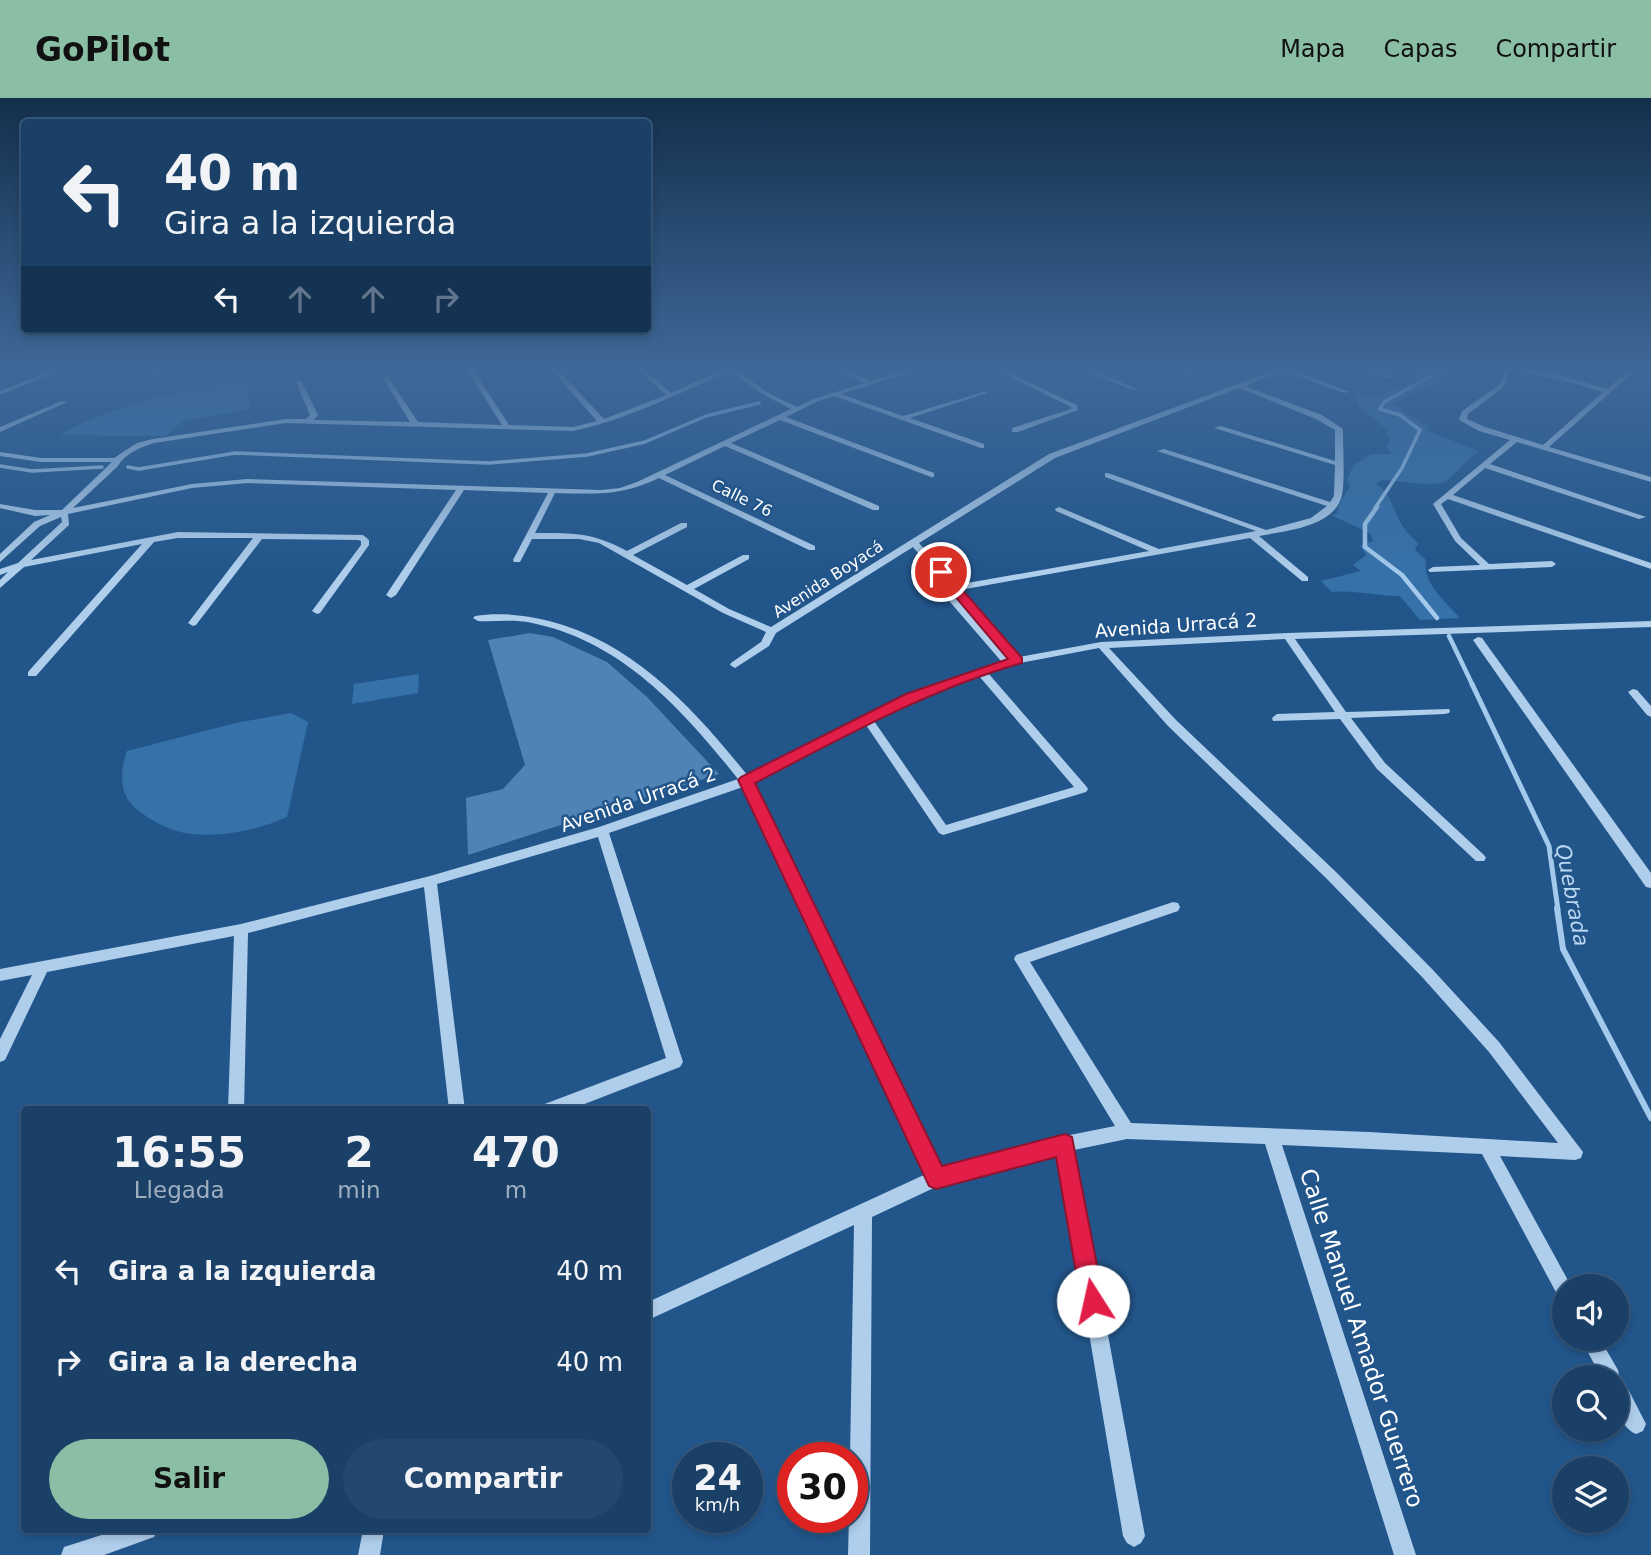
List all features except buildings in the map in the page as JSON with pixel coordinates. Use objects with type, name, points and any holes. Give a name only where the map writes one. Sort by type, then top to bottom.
[{"type":"street","points":[[0,454],[41,460],[116,460],[141,445],[184,436]]},
{"type":"street","points":[[0,506],[35,513],[64,512],[221,482],[621,490],[742,436]]},
{"type":"street","points":[[830,436],[932,475]]},
{"type":"street","points":[[953,436],[981,446]]},
{"type":"street","name":"Avenida Boyacá","points":[[735,664],[765,644],[772,631],[909,543],[1052,456],[1104,436]]},
{"type":"street","points":[[1245,436],[1338,464]]},
{"type":"street","points":[[950,589],[1252,535],[1314,520],[1333,505],[1338,496],[1339,436]]},
{"type":"street","points":[[1507,436],[1646,478],[1651,467]]},
{"type":"street","points":[[1545,447],[1557,436]]},
{"type":"street","points":[[1488,568],[1458,539],[1437,504],[1516,439]]},
{"type":"street","points":[[726,444],[876,508]]},
{"type":"street","points":[[1161,451],[1333,505]]},
{"type":"street","points":[[0,559],[37,524],[64,512],[116,464],[116,460]]},
{"type":"street","points":[[1484,466],[1642,517]]},
{"type":"street","name":"Calle 76","points":[[659,475],[812,548]]},
{"type":"street","points":[[1108,475],[1266,532]]},
{"type":"street","points":[[391,595],[461,488]]},
{"type":"street","points":[[517,561],[553,490]]},
{"type":"street","points":[[1447,496],[1651,566]]},
{"type":"street","points":[[1059,509],[1157,551]]},
{"type":"street","points":[[0,585],[66,523],[64,512]]},
{"type":"street","points":[[628,554],[684,525]]},
{"type":"street","points":[[0,572],[21,565],[178,535],[360,537],[365,540],[365,545],[317,611]]},
{"type":"street","points":[[1252,535],[1305,579]]},
{"type":"street","points":[[193,623],[259,536]]},
{"type":"street","points":[[528,536],[592,537],[628,554],[726,611],[772,631]]},
{"type":"street","points":[[32,674],[151,540]]},
{"type":"street","points":[[909,543],[1012,662]]},
{"type":"street","points":[[687,589],[746,557]]},
{"type":"street","points":[[1433,569],[1552,564]]},
{"type":"street","points":[[478,618],[531,620],[579,634],[613,650],[637,665],[670,697],[746,780],[936,1178]]},
{"type":"street","name":"Avenida Urracá 2","points":[[0,975],[241,929],[430,881],[602,831],[746,780],[911,697],[1012,662],[1101,645],[1288,635],[1651,624]]},
{"type":"street","points":[[1288,635],[1381,766],[1480,858]]},
{"type":"street","points":[[1478,640],[1651,883]]},
{"type":"street","points":[[651,1310],[936,1178],[1065,1144],[1128,1131],[1575,1152],[1494,1047],[1428,974],[1331,875],[1172,723],[1101,645]]},
{"type":"street","points":[[867,719],[943,830],[1082,789],[981,671]]},
{"type":"street","points":[[1633,692],[1651,713]]},
{"type":"street","points":[[1277,718],[1445,711]]},
{"type":"street","points":[[559,1106],[675,1062],[602,831]]},
{"type":"street","points":[[430,881],[457,1106]]},
{"type":"street","points":[[1128,1131],[1021,959],[1173,907]]},
{"type":"street","points":[[236,1106],[241,929]]},
{"type":"street","points":[[0,1055],[42,968]]},
{"type":"street","name":"Calle Manuel Amador Guerrero","points":[[1271,1136],[1405,1555]]},
{"type":"street","points":[[1065,1144],[1134,1536]]},
{"type":"street","points":[[1487,1147],[1555,1274]]},
{"type":"street","points":[[859,1555],[863,1212]]},
{"type":"street","points":[[1629,1411],[1636,1424]]},
{"type":"street","points":[[72,1555],[138,1533]]},
{"type":"street","points":[[369,1555],[373,1533]]},
{"type":"shaded area","points":[[1388,436],[1441,436],[1479,451],[1441,483],[1381,480],[1376,484],[1388,496],[1403,527],[1418,543],[1415,550],[1426,560],[1431,584],[1460,618],[1420,620],[1400,596],[1332,592],[1321,581],[1361,571],[1353,565],[1366,555],[1360,545],[1373,541],[1370,533],[1331,515],[1337,514],[1350,486],[1347,480],[1353,466],[1371,454],[1392,454],[1386,446],[1391,439]]},
{"type":"shaded area","points":[[419,674],[418,693],[352,704],[354,684]]},
{"type":"shaded area","points":[[291,713],[308,722],[287,817],[240,832],[192,834],[156,822],[139,811],[127,798],[122,775],[127,751],[236,723]]},
{"type":"waterway","points":[[128,467],[139,469],[235,453],[489,463],[587,455],[645,442],[659,436]]},
{"type":"waterway","points":[[1375,508],[1402,468],[1417,436]]},
{"type":"waterway","points":[[0,466],[32,471],[102,467]]},
{"type":"waterway","points":[[1377,507],[1365,524],[1365,547],[1402,575],[1437,618]]},
{"type":"waterway","name":"Quebrada","points":[[1449,636],[1473,686]]},
{"type":"waterway","name":"Quebrada","points":[[1472,684],[1549,846],[1558,910]]},
{"type":"waterway","name":"Quebrada","points":[[1557,908],[1563,949],[1651,1118]]},
{"type":"route","points":[[941,572],[1017,661],[1007,662],[911,697],[755,778],[746,780],[936,1178],[1065,1144],[1093,1301]]}]
